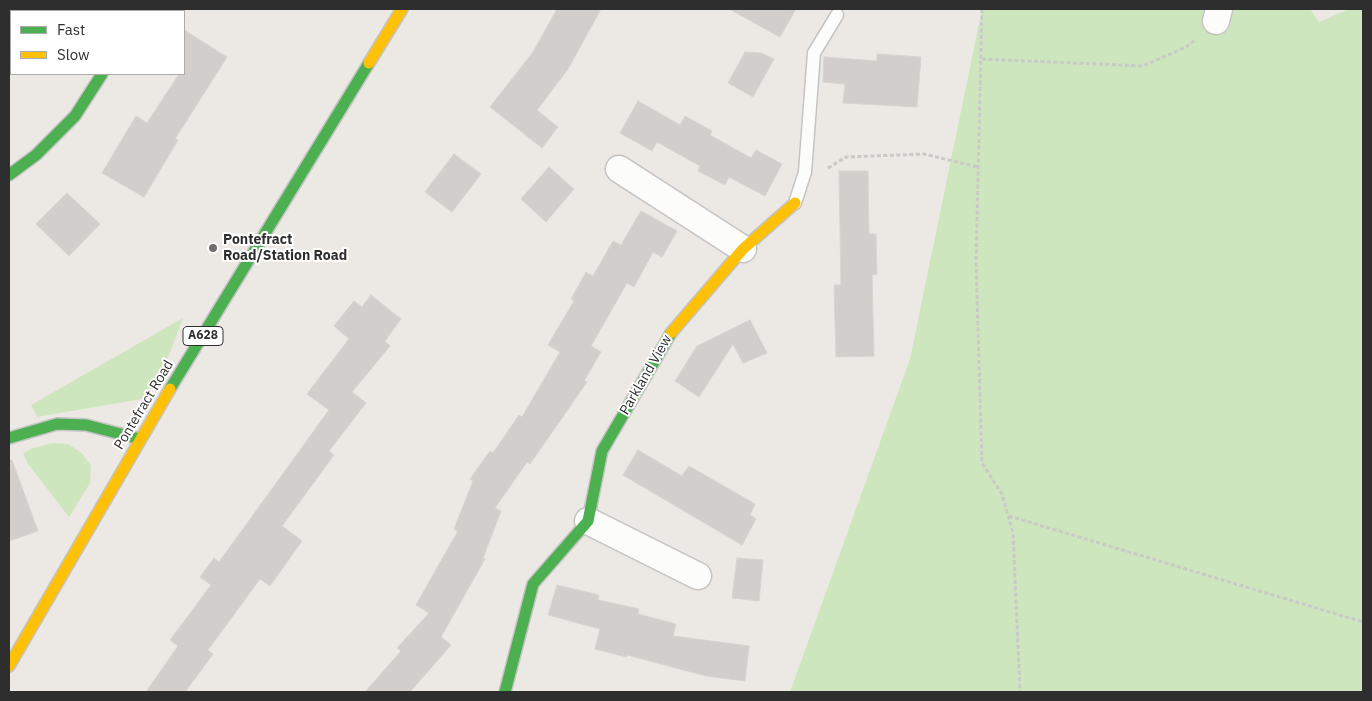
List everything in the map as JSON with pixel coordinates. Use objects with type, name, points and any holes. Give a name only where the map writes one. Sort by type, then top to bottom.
[{"type":"main road","name":"Pontefract Road","points":[[9,666],[140,440],[402,9]]},
{"type":"main road","points":[[9,174],[36,155],[75,116],[101,75]]},
{"type":"main road","name":"Parkland View","points":[[505,692],[533,584],[588,521],[602,451],[674,327],[743,249],[796,203]]},
{"type":"main road","points":[[9,438],[34,429],[57,424],[86,425],[140,440]]},
{"type":"street","points":[[619,169],[743,249]]},
{"type":"street","points":[[588,521],[698,576]]},
{"type":"lane","points":[[796,203],[805,172],[814,53],[837,15]]},
{"type":"path","points":[[982,9],[976,261],[982,463],[1002,494],[1013,533],[1020,692]]},
{"type":"path","points":[[982,59],[1142,66],[1186,47],[1218,15]]},
{"type":"path","points":[[826,170],[832,163],[846,157],[924,154],[978,167]]},
{"type":"path","points":[[1008,516],[1363,622]]},
{"type":"green space","points":[[982,9],[1310,9],[1319,22],[1349,9],[1363,9],[1363,692],[790,692],[910,359]]},
{"type":"green space","points":[[183,318],[162,374],[142,399],[37,417],[31,405]]},
{"type":"green space","points":[[53,443],[68,444],[82,453],[91,466],[90,483],[69,517],[28,464],[23,453],[33,448]]},
{"type":"building","points":[[557,9],[601,9],[568,69],[537,110],[558,127],[542,148],[490,107],[533,52]]},
{"type":"building","points":[[729,9],[796,9],[780,37]]},
{"type":"building","points":[[185,31],[227,57],[175,139],[178,140],[144,197],[102,173],[136,116],[147,123],[178,75],[185,75]]},
{"type":"building","points":[[745,52],[761,53],[774,59],[753,97],[728,83]]},
{"type":"building","points":[[877,54],[921,57],[917,107],[843,103],[845,84],[823,82],[824,57],[877,61]]},
{"type":"building","points":[[638,101],[680,125],[685,116],[712,131],[710,135],[751,158],[756,150],[782,164],[765,196],[729,177],[725,185],[698,171],[700,166],[657,142],[652,151],[620,133]]},
{"type":"building","points":[[454,154],[481,174],[452,212],[425,192]]},
{"type":"building","points":[[549,167],[574,189],[546,222],[521,199]]},
{"type":"building","points":[[839,171],[868,171],[869,234],[876,234],[877,274],[872,275],[874,356],[836,357],[834,285],[841,285]]},
{"type":"building","points":[[67,193],[100,224],[69,256],[36,224]]},
{"type":"building","points":[[641,211],[677,231],[662,257],[653,252],[634,287],[627,283],[591,346],[601,352],[584,381],[587,382],[530,464],[527,462],[495,508],[501,511],[483,558],[485,559],[441,637],[451,645],[410,692],[365,692],[401,651],[397,648],[429,613],[416,605],[458,531],[454,529],[473,481],[470,479],[490,451],[493,453],[519,415],[522,417],[560,352],[548,345],[574,301],[571,299],[586,272],[593,276],[613,241],[621,245]]},
{"type":"building","points":[[371,295],[401,319],[385,341],[390,346],[352,392],[366,403],[329,451],[334,455],[282,526],[302,541],[270,586],[260,579],[208,650],[213,654],[185,692],[146,692],[178,646],[170,640],[211,585],[200,577],[214,558],[219,562],[329,410],[307,394],[349,339],[334,326],[354,301],[362,307]]},
{"type":"building","points":[[750,320],[767,353],[743,363],[733,344],[699,397],[675,381],[697,346]]},
{"type":"building","points":[[638,450],[682,476],[689,466],[755,504],[750,515],[756,519],[742,545],[623,475]]},
{"type":"building","points":[[9,460],[12,460],[38,531],[9,541]]},
{"type":"building","points":[[737,558],[763,560],[759,601],[732,598]]},
{"type":"building","points":[[557,585],[599,595],[598,600],[639,609],[638,614],[676,624],[673,636],[749,646],[745,681],[706,676],[627,655],[627,657],[595,649],[600,629],[548,615]]},
{"type":"traffic: fast","points":[[170,389],[369,63]]},
{"type":"traffic: fast","points":[[9,175],[36,155],[75,116],[101,75]]},
{"type":"traffic: fast","points":[[505,692],[533,584],[588,521],[602,451],[671,333]]},
{"type":"traffic: fast","points":[[9,438],[57,424],[86,425],[140,439]]},
{"type":"traffic: slow","points":[[369,63],[402,9]]},
{"type":"traffic: slow","points":[[671,333],[743,249],[795,203]]},
{"type":"traffic: slow","points":[[9,666],[170,389]]},
{"type":"place","name":"Pontefract Road/Station Road","points":[[213,248]]}]
